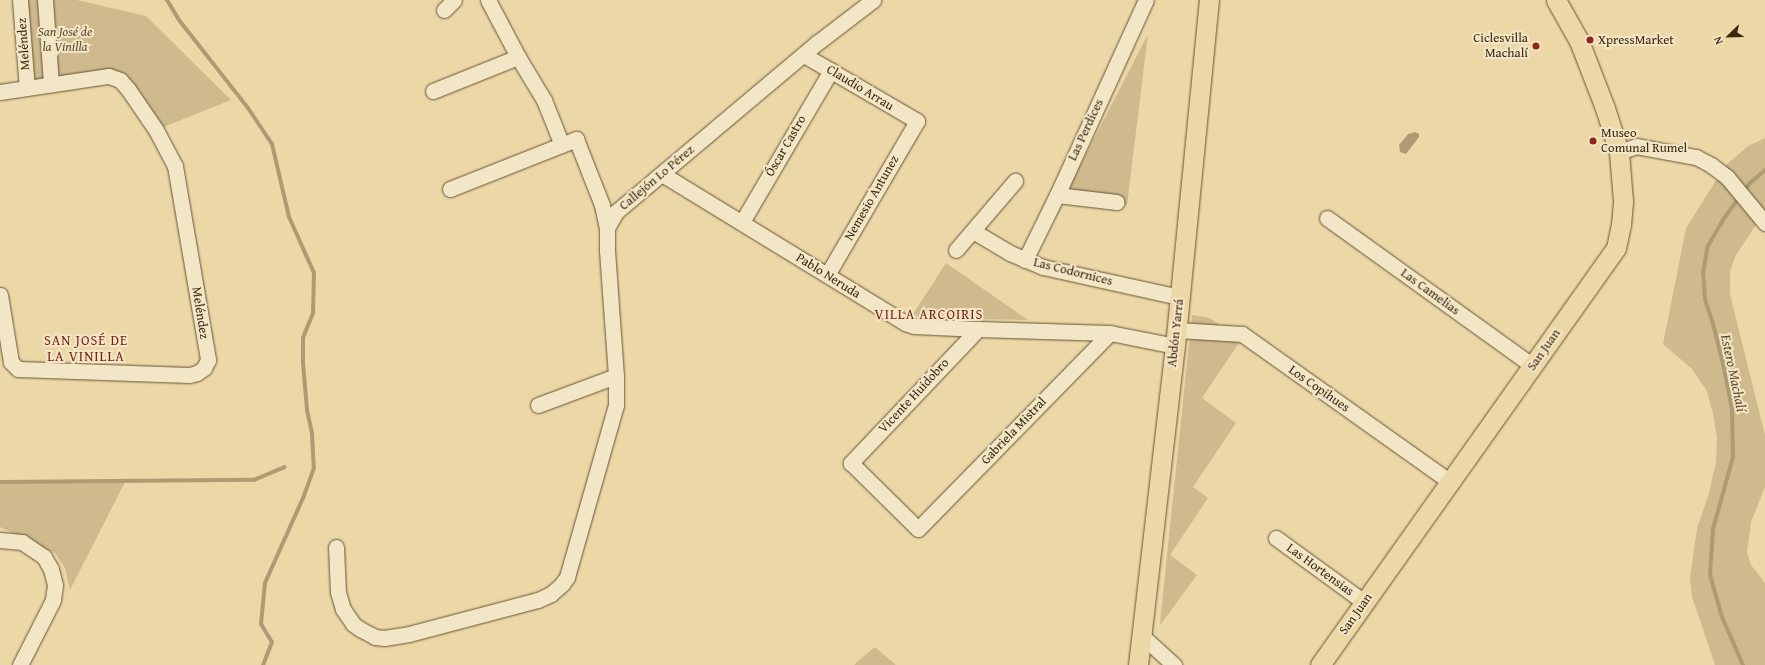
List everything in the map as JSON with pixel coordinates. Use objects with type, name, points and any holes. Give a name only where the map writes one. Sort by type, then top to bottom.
[{"type":"main road","name":"Abdón Yarrá","points":[[1138,665],[1176,338],[1209,0]]},
{"type":"main road","name":"San Juan","points":[[1320,665],[1449,481],[1533,366],[1616,248],[1621,225],[1623,200],[1619,152],[1605,108],[1579,41],[1556,0]]},
{"type":"street","name":"Meléndez","points":[[20,0],[27,88]]},
{"type":"street","name":"Meléndez","points":[[45,0],[52,84]]},
{"type":"street","points":[[488,0],[518,57],[544,100],[562,145]]},
{"type":"street","name":"Callejón Lo Pérez","points":[[607,228],[616,212],[804,55],[873,0]]},
{"type":"street","name":"Las Perdices","points":[[1024,260],[1057,195],[1146,0]]},
{"type":"street","name":"Claudio Arrau","points":[[804,55],[917,121]]},
{"type":"street","points":[[433,90],[518,57]]},
{"type":"street","name":"Óscar Castro","points":[[742,222],[831,70]]},
{"type":"street","name":"Meléndez","points":[[0,92],[109,76],[115,77],[128,89],[166,146],[178,177],[208,360],[204,368],[197,373],[189,375],[18,369],[11,362],[0,295]]},
{"type":"street","name":"Nemesio Antunez","points":[[827,275],[917,121]]},
{"type":"street","points":[[336,548],[338,592],[343,609],[357,627],[375,637],[384,638],[408,634],[538,600],[551,594],[567,577],[616,404],[616,376],[607,250],[607,228],[602,205],[576,139],[450,189]]},
{"type":"street","points":[[1619,152],[1636,146],[1696,157],[1711,165],[1727,177],[1765,223]]},
{"type":"street","name":"Pablo Neruda","points":[[662,174],[905,323],[922,327],[1110,332],[1176,338]]},
{"type":"street","points":[[956,250],[1015,181]]},
{"type":"street","points":[[1057,195],[1117,202]]},
{"type":"street","name":"Las Camelias","points":[[1327,218],[1533,366]]},
{"type":"street","name":"Las Codornices","points":[[973,231],[1024,260],[1049,269],[1180,297]]},
{"type":"street","name":"Vicente Huidobro","points":[[918,529],[851,464],[978,329]]},
{"type":"street","name":"Gabriela Mistral","points":[[918,529],[1110,332]]},
{"type":"street","name":"Los Copihues","points":[[1176,338],[1242,334],[1449,481]]},
{"type":"street","points":[[538,405],[616,376]]},
{"type":"street","name":"Las Hortensias","points":[[1276,538],[1364,602]]},
{"type":"street","points":[[0,540],[22,542],[44,557],[51,569],[55,585],[53,600],[20,665]]},
{"type":"street","points":[[1141,635],[1174,665]]},
{"type":"green space","name":"San José de la Vinilla","points":[[20,0],[77,0],[146,16],[231,100],[156,130],[120,80],[27,88]]},
{"type":"green space","points":[[1148,34],[1127,205],[1064,197]]},
{"type":"green space","points":[[1765,138],[1765,211],[1736,255],[1730,272],[1730,294],[1765,435],[1765,487],[1751,522],[1747,552],[1751,565],[1765,583],[1765,665],[1715,665],[1692,597],[1690,578],[1697,528],[1709,493],[1716,462],[1717,437],[1707,391],[1692,369],[1663,344],[1686,228],[1725,166],[1748,146]]},
{"type":"green space","points":[[946,263],[1028,320],[921,318],[913,314]]},
{"type":"green space","points":[[1192,315],[1210,318],[1241,340],[1202,398],[1236,423],[1193,487],[1208,498],[1170,555],[1197,575],[1161,624],[1160,623]]},
{"type":"green space","points":[[0,482],[125,482],[70,590],[65,568],[55,553],[0,527]]},
{"type":"green space","points":[[875,647],[896,665],[854,665],[857,662]]},
{"type":"shaded area","points":[[1415,132],[1419,134],[1419,137],[1406,154],[1400,152],[1399,145],[1408,134]]},
{"type":"waterway","points":[[167,0],[179,20],[248,108],[272,144],[289,217],[314,273],[313,313],[303,338],[303,363],[307,410],[312,434],[314,468],[303,498],[265,583],[261,624],[272,642],[263,665]]},
{"type":"waterway","name":"Estero Machalí","points":[[1743,665],[1722,617],[1710,575],[1713,529],[1733,457],[1732,410],[1724,368],[1705,299],[1703,273],[1708,246],[1725,217],[1749,184],[1765,170]]},
{"type":"waterway","points":[[0,482],[254,480],[284,467]]},
{"type":"place","name":"XpressMarket","points":[[1590,40]]},
{"type":"place","name":"Ciclesvilla Machalí","points":[[1536,46]]},
{"type":"place","name":"Museo Comunal Rumel","points":[[1593,141]]},
{"type":"district","name":"VILLA ARCOIRIS","points":[[929,314]]},
{"type":"district","name":"SAN JOSÉ DE LA VINILLA","points":[[86,348]]}]
